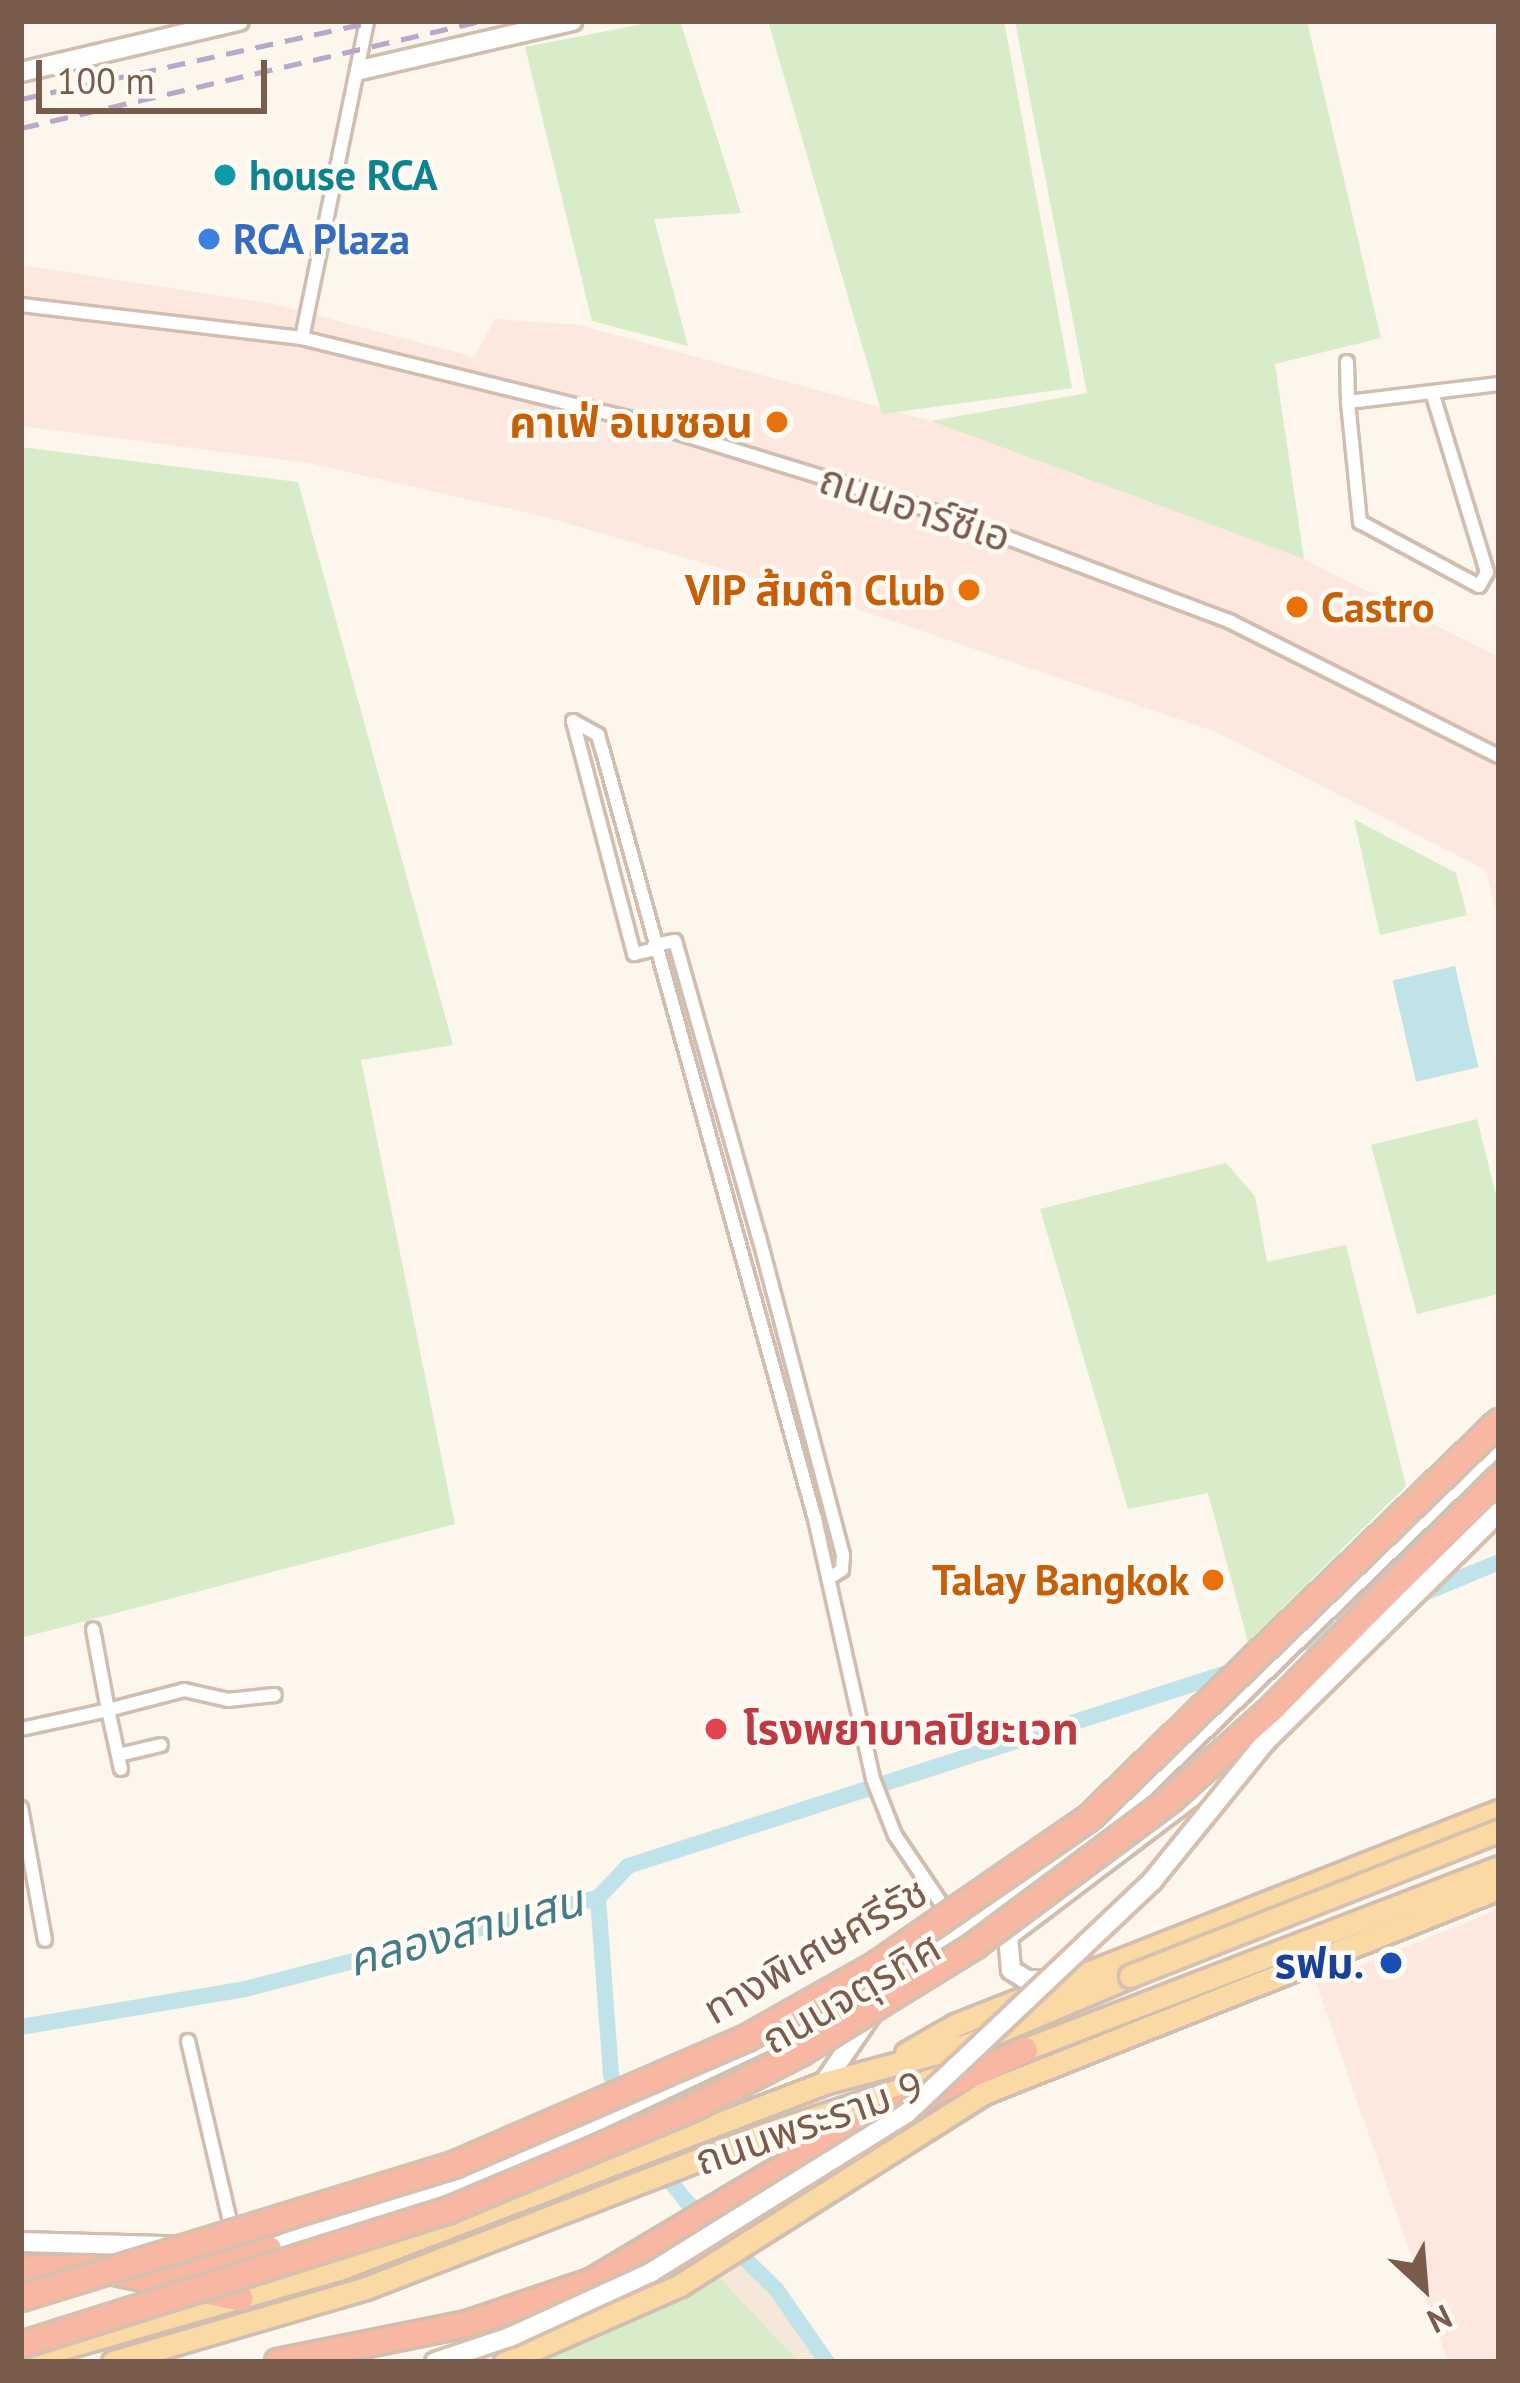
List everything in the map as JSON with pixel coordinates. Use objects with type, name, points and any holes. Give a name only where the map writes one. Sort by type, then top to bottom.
[{"type":"highway","name":"ทางพิเศษศรีรัช","points":[[21,2298],[456,2164],[747,2038],[873,1967],[1089,1818],[1227,1693],[1499,1422]]},
{"type":"highway","name":"ทางพิเศษศรีรัช","points":[[21,2345],[449,2210],[693,2108],[802,2052],[974,1946],[1171,1799],[1272,1709],[1490,1471]]},
{"type":"highway","points":[[278,2362],[536,2304],[665,2239],[828,2141],[1025,2050]]},
{"type":"highway","points":[[156,2281],[269,2248]]},
{"type":"highway","points":[[23,2269],[91,2267],[242,2299]]},
{"type":"main road","points":[[21,72],[239,21]]},
{"type":"main road","points":[[360,70],[572,21]]},
{"type":"main road","name":"ถนนจตุรทิศ","points":[[269,2248],[499,2168],[650,2099],[902,1968],[960,1930],[1178,1760],[1490,1471],[1499,1444]]},
{"type":"main road","points":[[435,2362],[510,2337],[650,2272],[907,2113],[1154,1880],[1266,1741],[1499,1512]]},
{"type":"main road","points":[[960,1930],[987,1943],[1008,1936],[1266,1741]]},
{"type":"main road","name":"ถนนพระราม 9","points":[[882,2067],[955,2025],[1499,1811]]},
{"type":"main road","name":"ถนนพระราม 9","points":[[21,2360],[242,2299],[533,2197],[824,2083],[967,2045],[1499,1832]]},
{"type":"main road","points":[[1425,1841],[1418,1870],[1444,1890]]},
{"type":"main road","points":[[1391,1854],[1411,1872],[1407,1905]]},
{"type":"main road","name":"ถนนพระราม 9","points":[[113,2362],[366,2288],[768,2133],[1025,2050],[1499,1868]]},
{"type":"main road","name":"ถนนพระราม 9","points":[[505,2362],[680,2285],[790,2220],[984,2093],[1499,1888]]},
{"type":"main road","points":[[1254,1988],[1342,1932]]},
{"type":"main road","points":[[1008,1936],[1011,1970],[1027,1980],[1069,1979]]},
{"type":"main road","points":[[824,2083],[902,1968]]},
{"type":"main road","points":[[828,2141],[984,2093]]},
{"type":"main road","points":[[22,2238],[269,2248]]},
{"type":"street","points":[[302,338],[367,21]]},
{"type":"street","name":"ถนนอาร์ซีเอ","points":[[21,305],[302,338],[643,422],[952,517],[1231,622],[1499,757]]},
{"type":"street","points":[[1347,362],[1360,522],[1479,586],[1487,572],[1433,395]]},
{"type":"street","points":[[1348,402],[1499,384]]},
{"type":"street","points":[[829,1578],[842,1570],[843,1555],[675,940],[655,947],[634,954],[573,721],[598,735],[655,947],[668,999],[741,1241],[799,1459],[873,1779],[884,1809],[960,1930]]},
{"type":"street","points":[[668,999],[689,994]]},
{"type":"street","points":[[705,1123],[724,1117]]},
{"type":"street","points":[[741,1241],[759,1237]]},
{"type":"street","points":[[799,1459],[818,1454]]},
{"type":"street","points":[[94,1629],[120,1762],[160,1745]]},
{"type":"street","points":[[21,1729],[184,1690],[228,1700],[275,1695]]},
{"type":"street","points":[[21,1808],[45,1940]]},
{"type":"street","points":[[188,2041],[236,2247]]},
{"type":"shaded area","points":[[21,265],[274,304],[474,357],[495,319],[579,325],[931,421],[1304,559],[1499,657],[1499,924],[1486,870],[1216,732],[834,601],[545,517],[309,463],[21,426]]},
{"type":"shaded area","points":[[1499,1909],[1499,2362],[1448,2362],[1316,1983]]},
{"type":"shaded area","points":[[725,2239],[776,2289],[827,2362],[456,2362],[620,2300]]},
{"type":"green space","points":[[658,21],[680,21],[741,213],[654,219],[688,346],[592,321],[525,47]]},
{"type":"green space","points":[[768,21],[1004,21],[1072,388],[882,414]]},
{"type":"green space","points":[[1015,21],[1307,21],[1381,338],[1275,364],[1304,559],[931,421],[1087,393]]},
{"type":"green space","points":[[21,447],[298,482],[453,1045],[361,1060],[455,1524],[21,1638]]},
{"type":"green space","points":[[1354,819],[1456,873],[1467,915],[1380,935]]},
{"type":"green space","points":[[1477,1119],[1499,1207],[1499,1294],[1417,1314],[1371,1145]]},
{"type":"green space","points":[[1226,1163],[1255,1196],[1267,1262],[1346,1245],[1406,1486],[1248,1642],[1208,1493],[1128,1509],[1040,1209]]},
{"type":"green space","points":[[716,2274],[799,2362],[539,2362]]},
{"type":"water","points":[[1455,966],[1478,1067],[1416,1082],[1393,980]]},
{"type":"waterway","name":"คลองสามเสน","points":[[1412,1598],[1499,1562]]},
{"type":"waterway","name":"คลองสามเสน","points":[[1290,1648],[1350,1624]]},
{"type":"waterway","name":"คลองสามเสน","points":[[21,2027],[245,1989],[598,1898],[628,1866],[1233,1671]]},
{"type":"waterway","points":[[598,1898],[611,2075],[629,2129],[686,2201],[776,2289],[827,2362]]},
{"type":"railway","points":[[21,99],[376,21]]},
{"type":"railway","points":[[21,128],[482,21]]},
{"type":"place","name":"house RCA","points":[[225,175]]},
{"type":"place","name":"RCA Plaza","points":[[209,239]]},
{"type":"place","name":"คาเฟ่ อเมซอน","points":[[777,422]]},
{"type":"place","name":"VIP ส้มตำ Club","points":[[969,590]]},
{"type":"place","name":"Castro","points":[[1297,607]]},
{"type":"place","name":"Talay Bangkok","points":[[1213,1580]]},
{"type":"place","name":"โรงพยาบาลปิยะเวท","points":[[716,1729]]},
{"type":"place","name":"รฟม.","points":[[1391,1963]]}]
